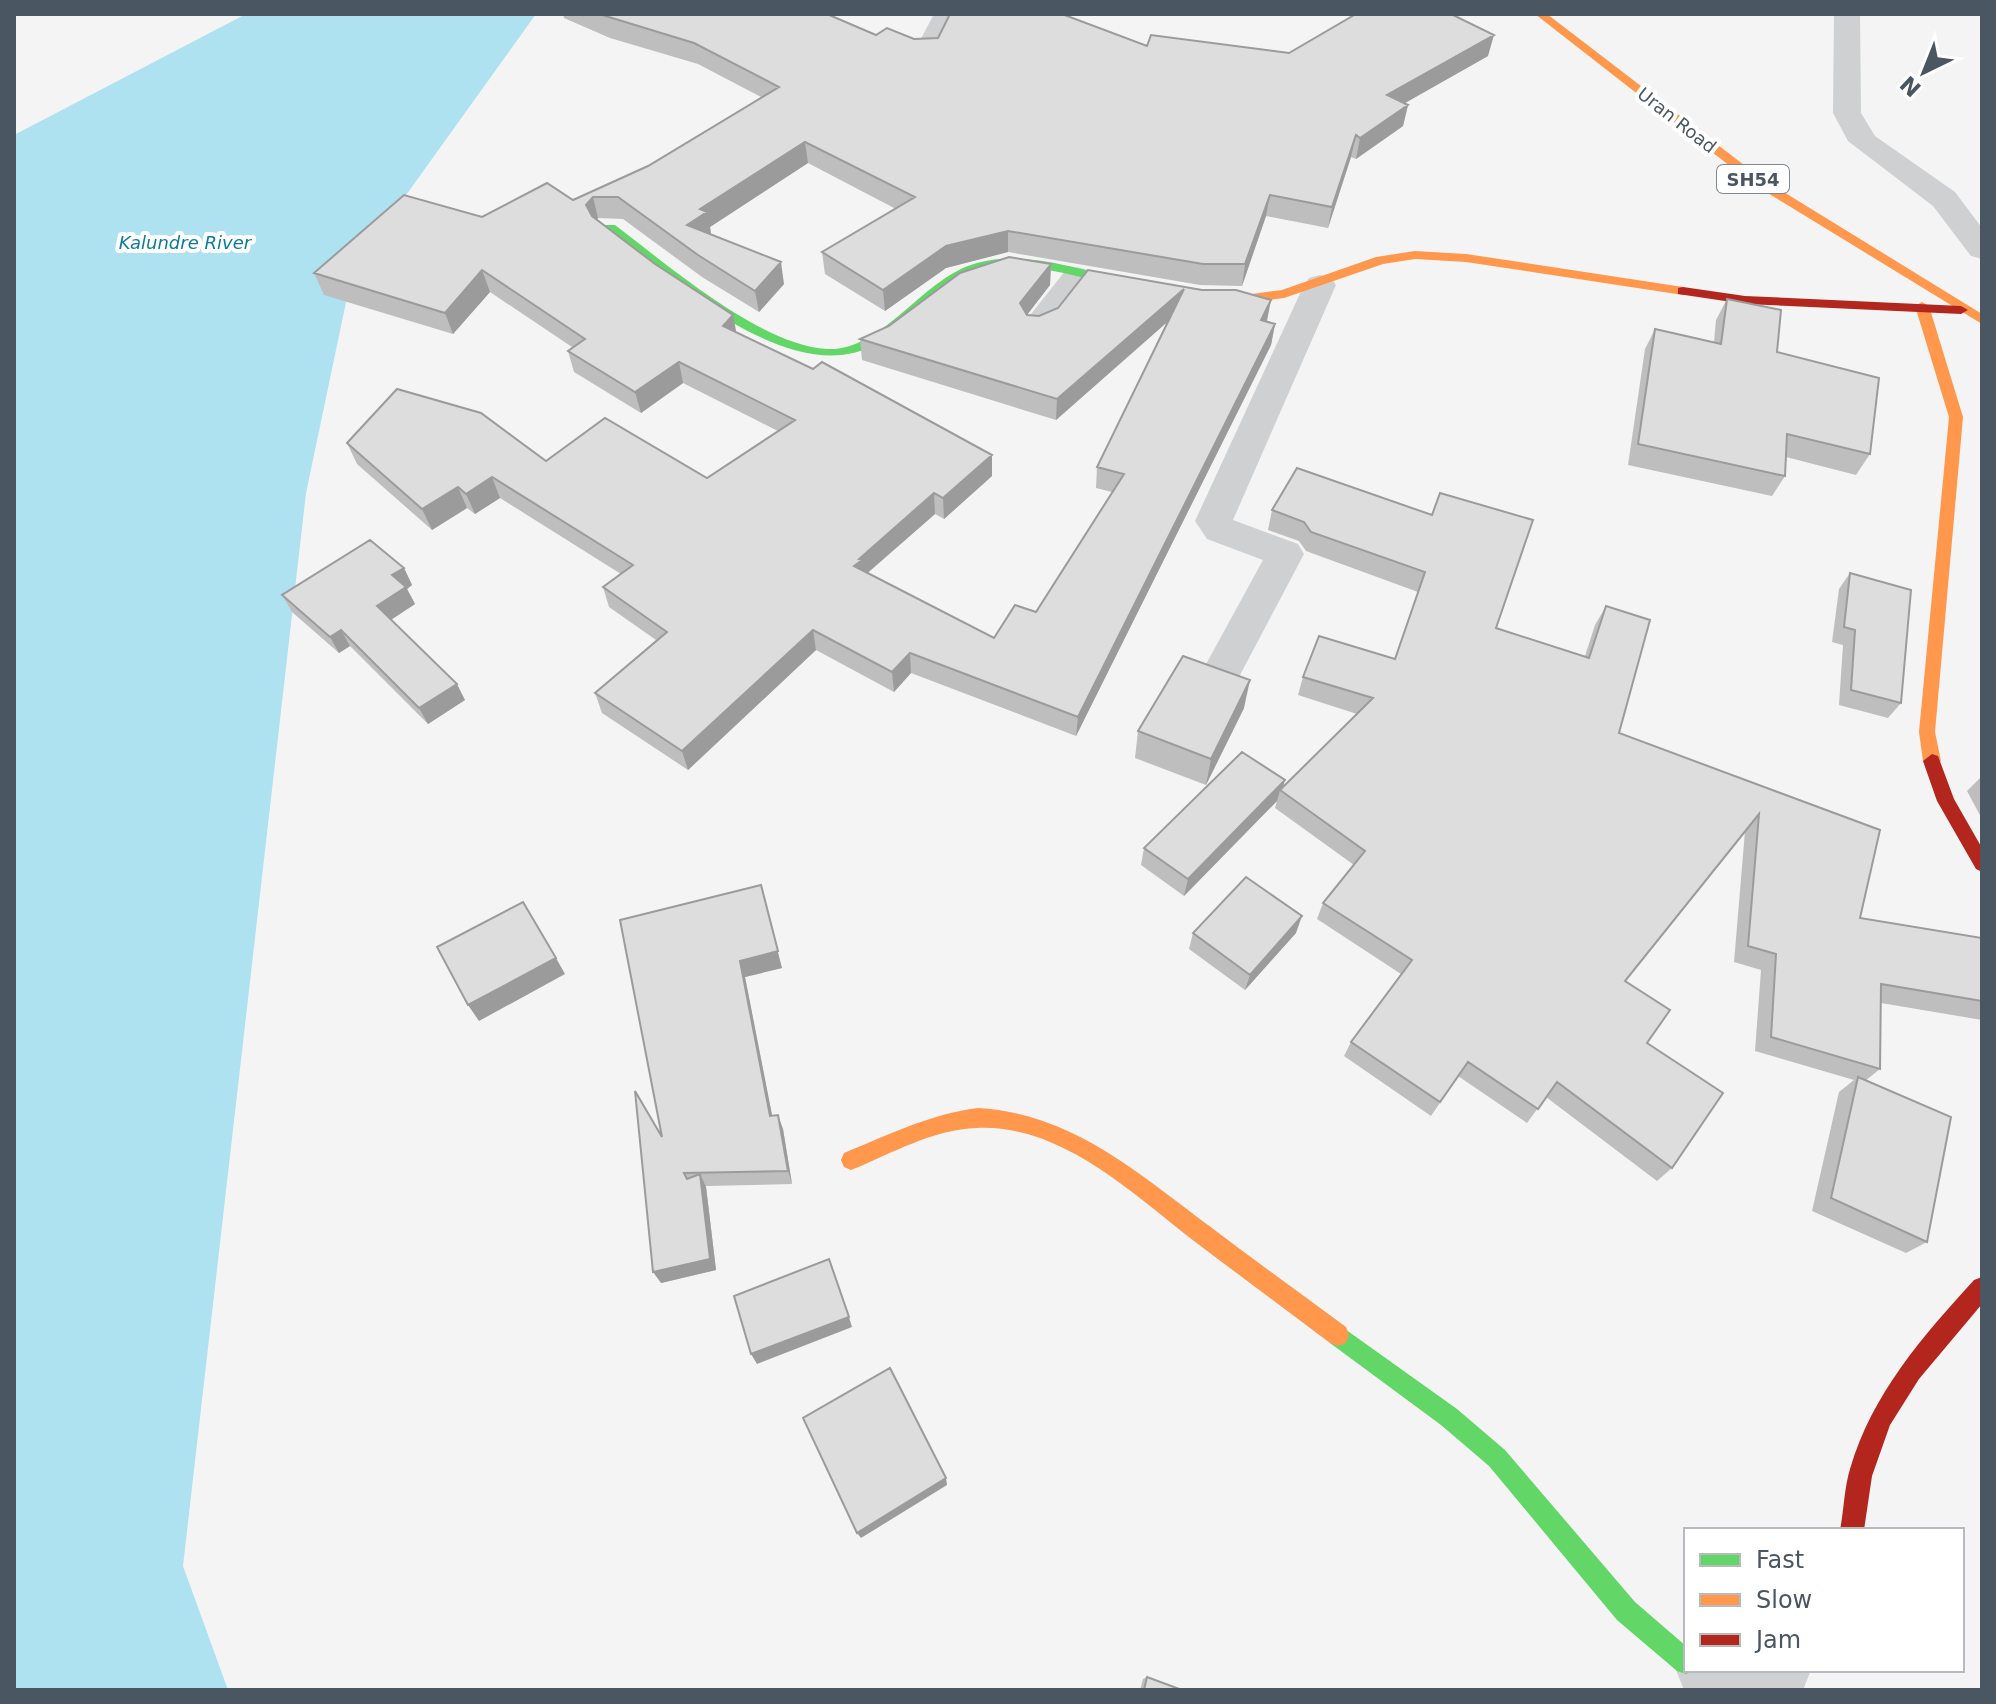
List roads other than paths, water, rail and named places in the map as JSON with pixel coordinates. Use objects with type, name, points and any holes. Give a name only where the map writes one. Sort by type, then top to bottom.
[{"type":"street","points":[[929,50],[947,14]]},
{"type":"street","name":"Uran Road","points":[[1540,14],[1757,181],[1961,310],[1982,320]]},
{"type":"street","points":[[1847,14],[1847,113],[1852,122],[1863,141],[1944,199],[1982,249]]},
{"type":"street","points":[[610,228],[769,338],[808,351],[847,353],[879,337],[951,280],[981,266],[1009,265],[1156,290]]},
{"type":"street","points":[[1185,295],[1245,299],[1320,285],[1381,260],[1415,255],[1466,258],[1745,300],[1961,310]]},
{"type":"street","points":[[1039,326],[1077,277]]},
{"type":"street","points":[[1225,666],[1285,554],[1220,530],[1214,521],[1320,285]]},
{"type":"street","points":[[1922,306],[1956,417],[1927,732],[1929,764],[1982,864]]},
{"type":"street","points":[[851,1160],[951,1123],[998,1119],[1050,1134],[1097,1156],[1449,1417],[1497,1458],[1626,1611],[1684,1660]]},
{"type":"street","points":[[1852,1528],[1863,1468],[1890,1400],[1921,1354],[1982,1288]]},
{"type":"street","points":[[1714,1672],[1757,1682],[1777,1672]]},
{"type":"water","name":"Kalundre River","points":[[246,14],[536,14],[353,269],[306,493],[183,1566],[228,1690],[14,1690],[14,135]]}]
